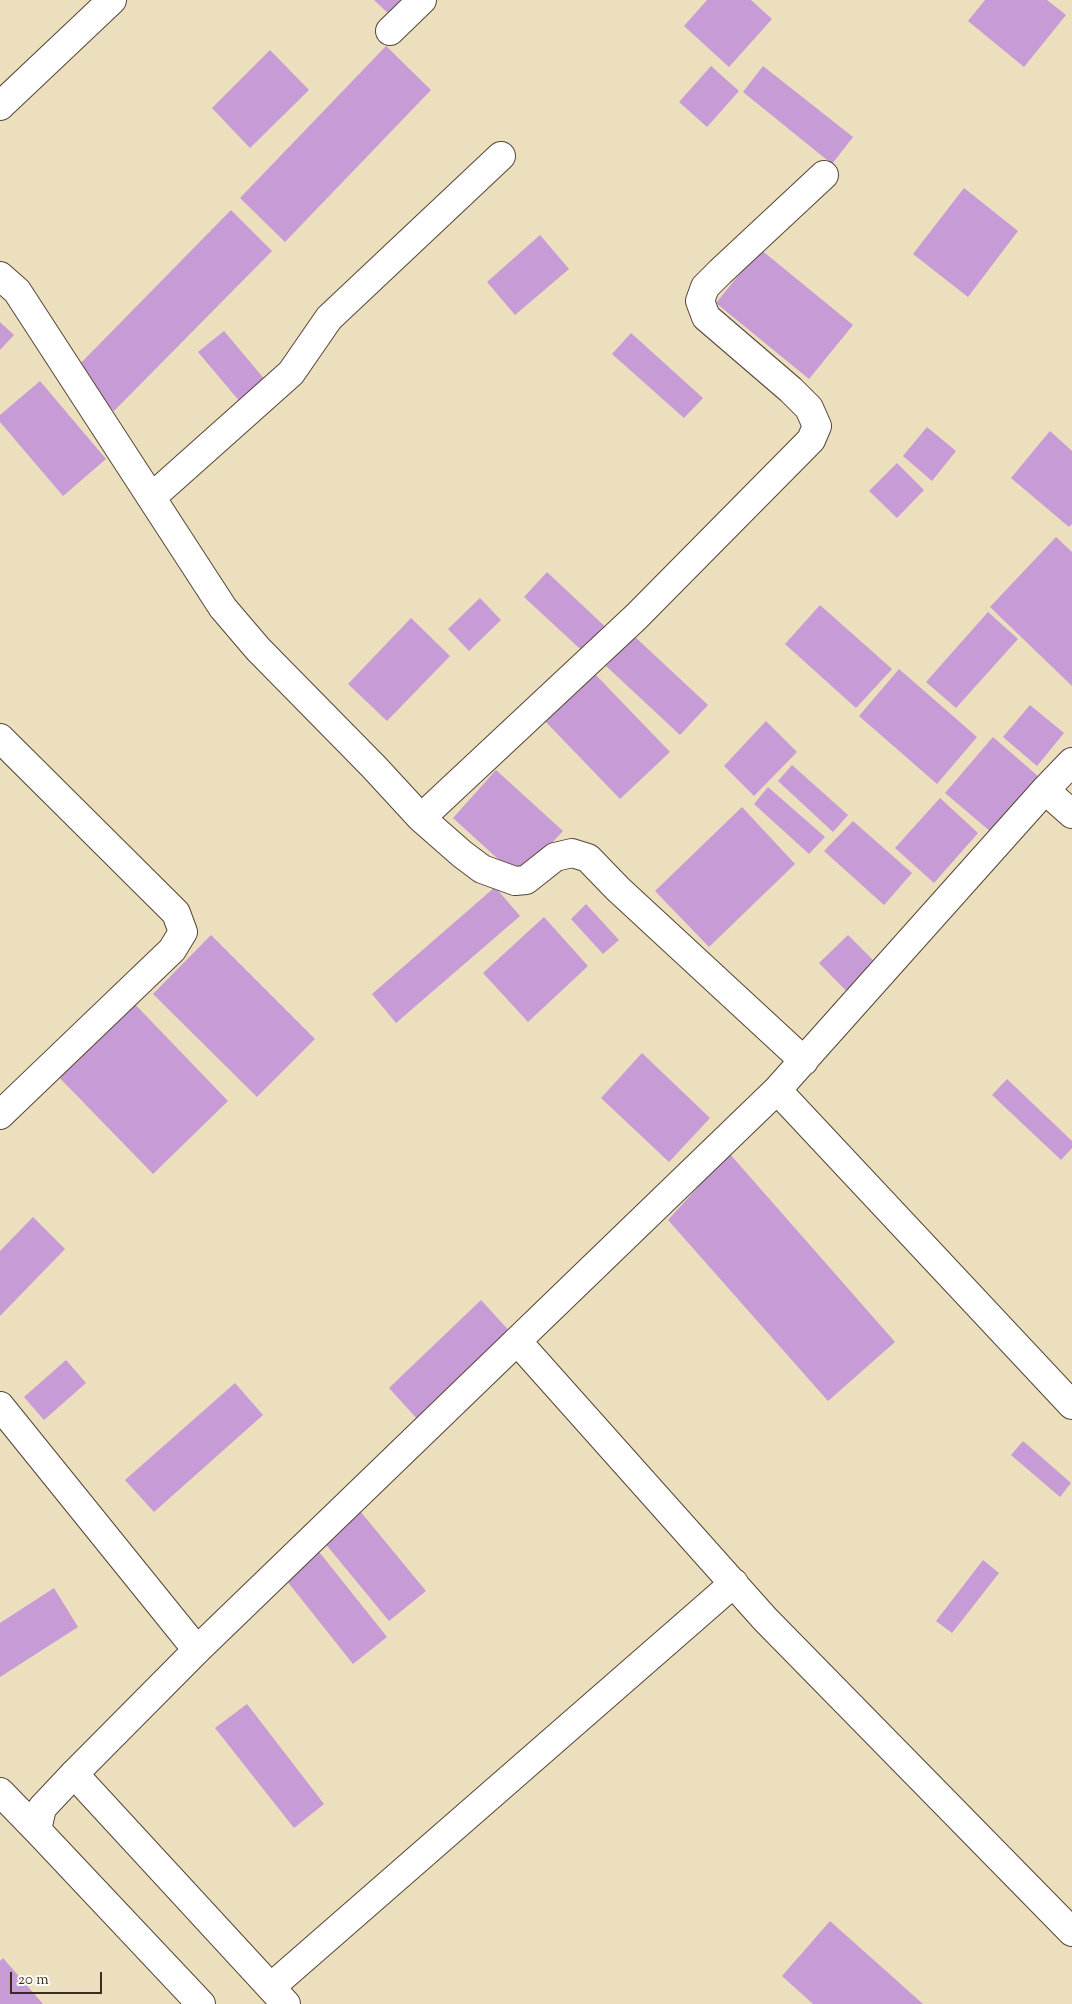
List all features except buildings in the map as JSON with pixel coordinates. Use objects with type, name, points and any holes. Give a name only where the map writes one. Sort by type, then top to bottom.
[{"type":"street","points":[[0,106],[112,0]]},
{"type":"street","points":[[390,30],[422,0]]},
{"type":"street","points":[[152,497],[291,373],[329,318],[501,156]]},
{"type":"street","points":[[421,818],[636,617],[811,440],[816,426],[809,408],[791,390],[706,318],[700,301],[705,287],[824,175]]},
{"type":"street","points":[[0,276],[17,291],[222,608],[258,649],[421,818],[482,869],[515,881],[526,880],[555,857],[572,853],[588,858],[618,889],[804,1061]]},
{"type":"street","points":[[0,738],[176,913],[183,932],[172,950],[0,1115]]},
{"type":"street","points":[[37,1830],[42,1808],[197,1650],[777,1090],[1072,762]]},
{"type":"street","points":[[1045,790],[1072,814]]},
{"type":"street","points":[[777,1090],[1072,1405]]},
{"type":"street","points":[[517,1341],[772,1626],[1072,1932]]},
{"type":"street","points":[[0,1406],[197,1650]]},
{"type":"street","points":[[74,1774],[279,1995],[734,1584]]},
{"type":"street","points":[[0,1792],[201,2004]]}]
